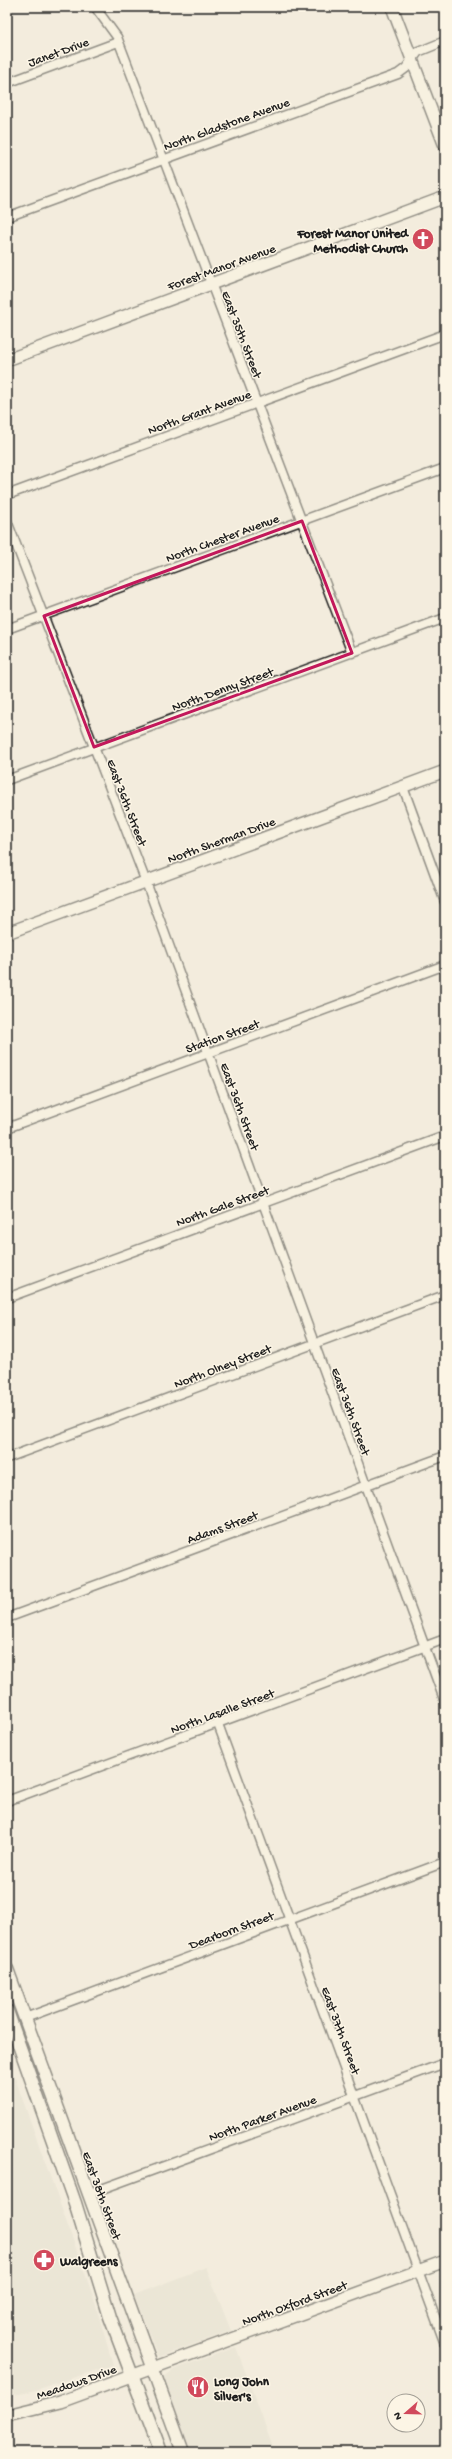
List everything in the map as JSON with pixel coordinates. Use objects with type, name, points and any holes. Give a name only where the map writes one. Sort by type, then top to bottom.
[{"type":"main road","name":"East 38th Street","points":[[7,1969],[183,2452]]},
{"type":"main road","points":[[7,2011],[9,2024],[132,2376],[161,2452]]},
{"type":"street","name":"East 35th Street","points":[[95,7],[110,25],[118,42],[352,653]]},
{"type":"street","points":[[392,7],[445,146]]},
{"type":"street","name":"North Gladstone Avenue","points":[[7,217],[398,74],[422,50],[445,41]]},
{"type":"street","name":"Janet Drive","points":[[7,83],[118,42]]},
{"type":"street","name":"Forest Manor Avenue","points":[[7,360],[445,197]]},
{"type":"street","name":"North Grant Avenue","points":[[7,495],[445,334]]},
{"type":"street","name":"North Chester Avenue","points":[[7,629],[445,468]]},
{"type":"street","name":"East 36th Street","points":[[7,521],[146,882],[445,1702]]},
{"type":"street","name":"North Denny Street","points":[[7,780],[445,618]]},
{"type":"street","name":"North Sherman Drive","points":[[7,933],[445,771]]},
{"type":"street","points":[[403,787],[445,902]]},
{"type":"street","name":"Station Street","points":[[7,1128],[445,965]]},
{"type":"street","name":"North Gale Street","points":[[7,1298],[445,1136]]},
{"type":"street","name":"North Olney Street","points":[[7,1458],[445,1295]]},
{"type":"street","name":"Adams Street","points":[[7,1618],[445,1456]]},
{"type":"street","name":"North Lasalle Street","points":[[7,1802],[445,1639]]},
{"type":"street","name":"East 37th Street","points":[[218,1724],[353,2097],[445,2344]]},
{"type":"street","name":"Dearborn Street","points":[[25,2018],[445,1862]]},
{"type":"street","name":"North Parker Avenue","points":[[88,2194],[445,2063]]},
{"type":"street","name":"North Oxford Street","points":[[152,2369],[445,2262]]},
{"type":"street","name":"Meadows Drive","points":[[7,2415],[52,2404],[152,2369]]},
{"type":"highlighted area","points":[[302,521],[352,653],[94,747],[44,616]]},
{"type":"shaded area","points":[[7,2056],[93,2296],[113,2365],[25,2393],[7,2396]]},
{"type":"shaded area","points":[[206,2267],[231,2331],[158,2357],[134,2295]]},
{"type":"shaded area","points":[[236,2347],[275,2452],[191,2452],[164,2377],[175,2369]]},
{"type":"place","name":"Forest Manor United Methodist Church","points":[[423,239]]},
{"type":"place","name":"Walgreens","points":[[44,2260]]},
{"type":"place","name":"Long John Silver's","points":[[198,2387]]}]
